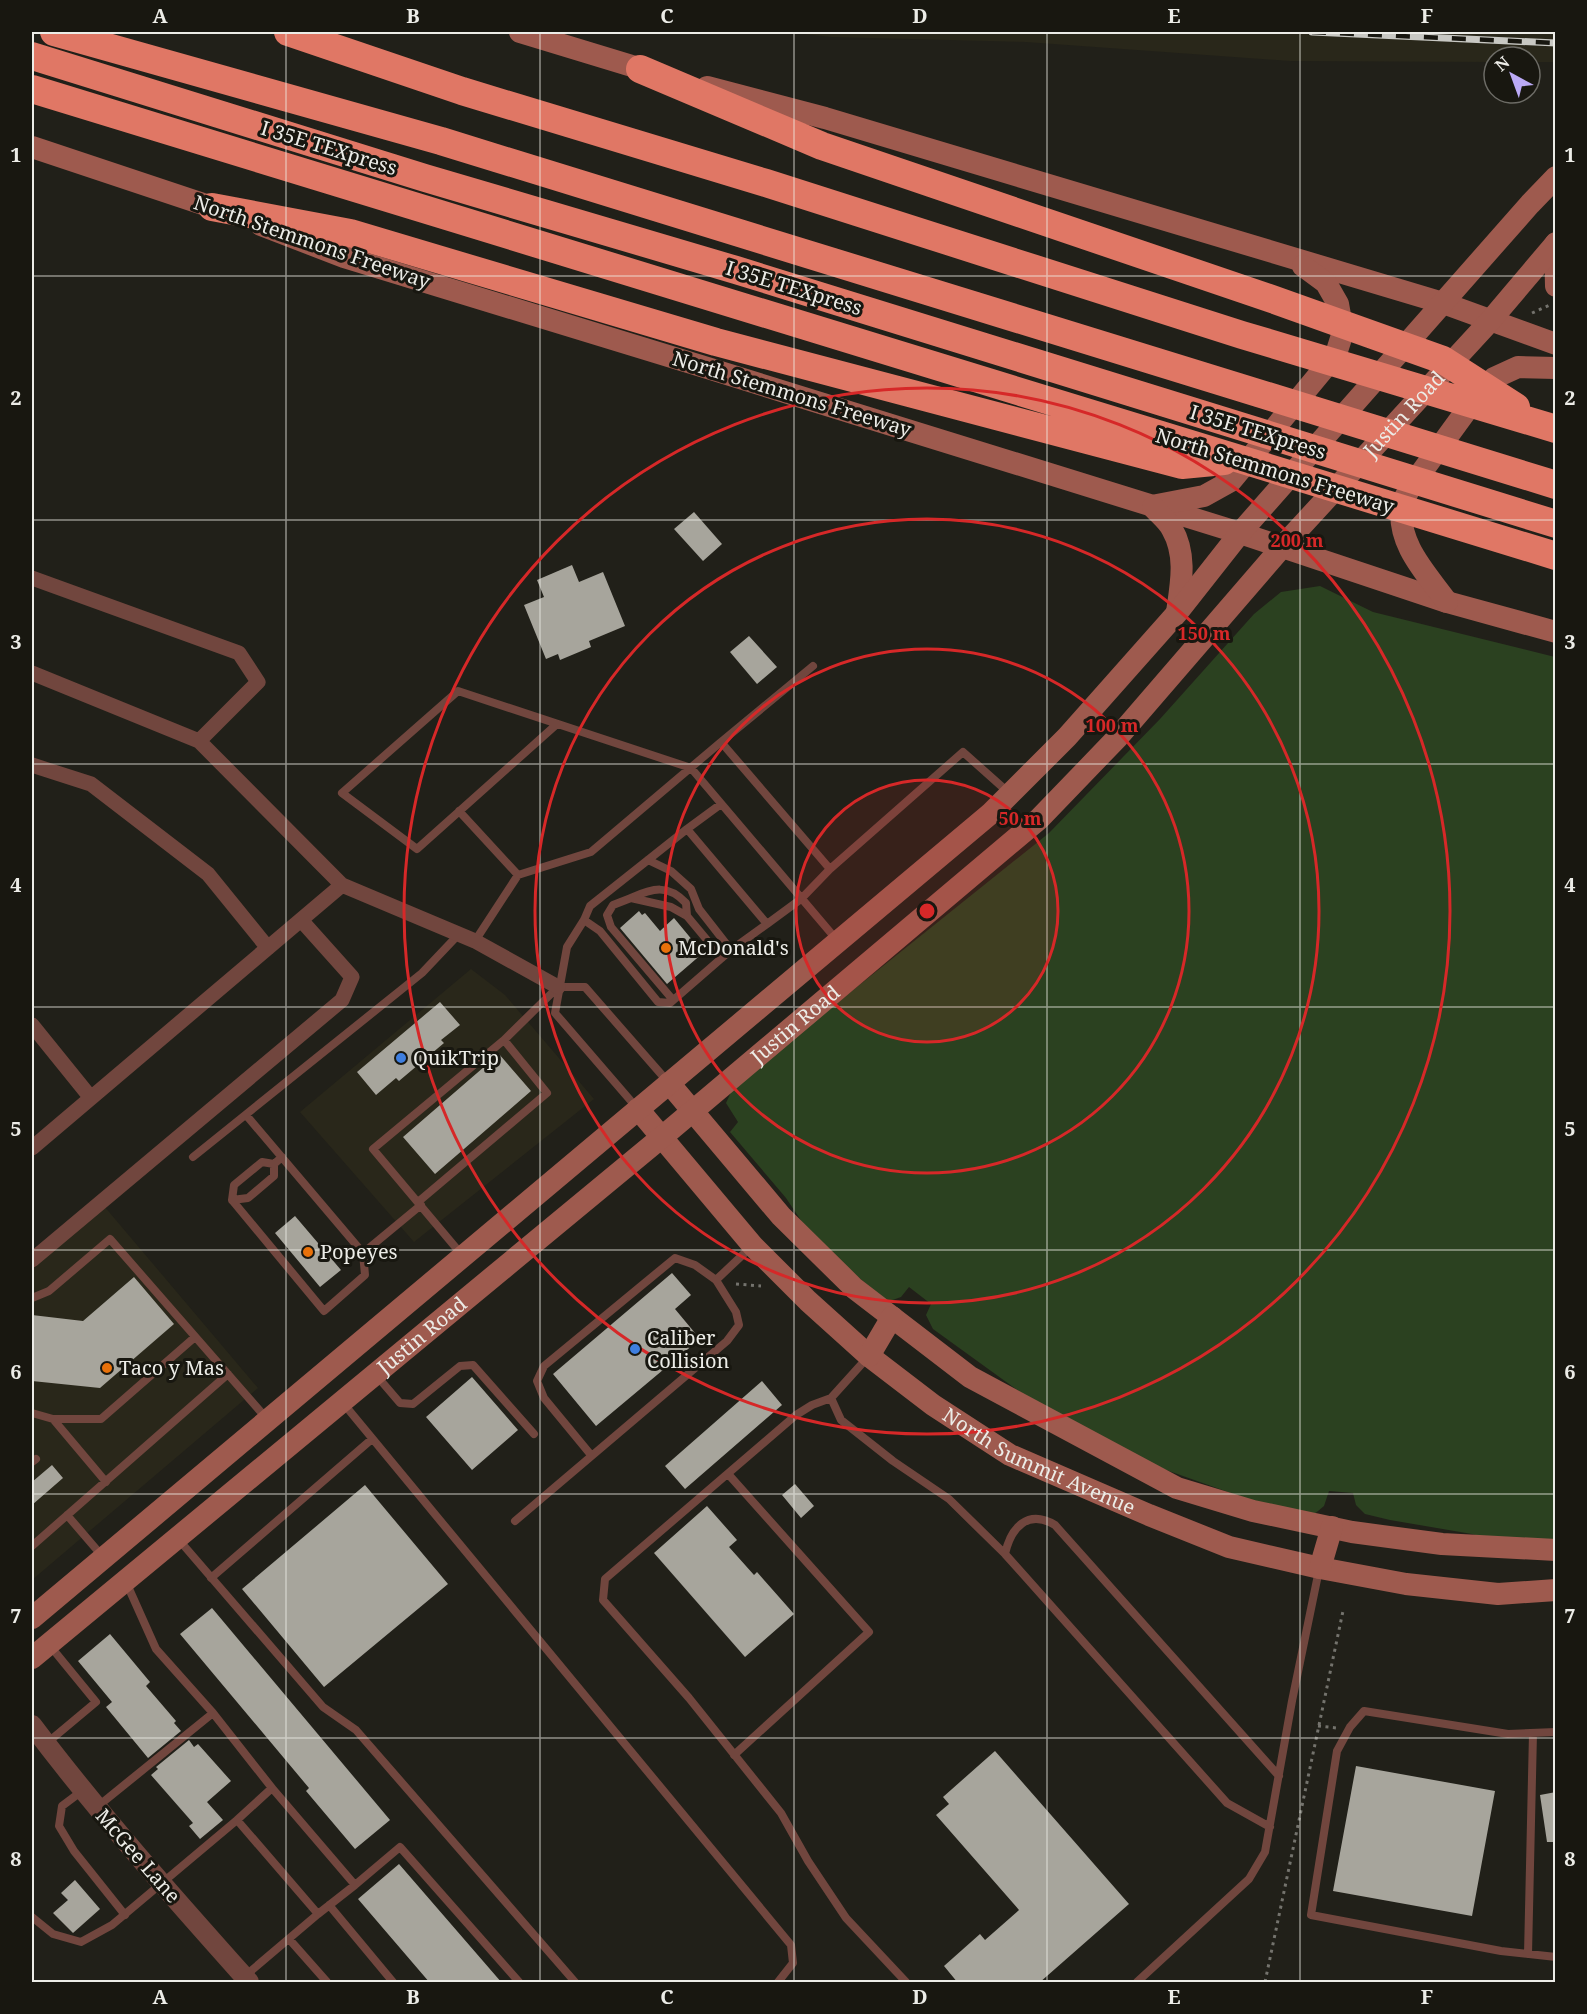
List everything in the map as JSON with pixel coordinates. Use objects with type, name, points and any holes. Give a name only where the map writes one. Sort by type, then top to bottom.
[{"type":"highway","points":[[54,32],[441,141],[1556,485]]},
{"type":"highway","points":[[288,32],[462,92],[765,183],[1242,335],[1551,427]]},
{"type":"highway","name":"I 35E TEXpress","points":[[32,56],[1556,524]]},
{"type":"highway","points":[[640,69],[822,146],[1272,299],[1443,360],[1551,427]]},
{"type":"highway","name":"North Stemmons Freeway","points":[[32,89],[1556,556]]},
{"type":"highway","points":[[212,207],[350,233],[716,342],[1182,465],[1242,460]]},
{"type":"main road","points":[[520,32],[640,69],[825,118],[1443,303],[1556,344]]},
{"type":"main road","name":"North Stemmons Freeway","points":[[32,147],[212,207],[344,257],[1240,533],[1447,602],[1556,632]]},
{"type":"main road","name":"Justin Road","points":[[32,1618],[961,840],[1010,795],[1067,737],[1177,613],[1240,533],[1556,177]]},
{"type":"main road","points":[[1554,295],[1555,243]]},
{"type":"main road","name":"Justin Road","points":[[40,1651],[662,1137],[1039,819],[1118,737],[1282,547],[1490,321],[1555,243]]},
{"type":"main road","points":[[1152,506],[1204,496],[1231,481],[1336,354],[1343,332],[1338,304],[1326,283],[1294,259]]},
{"type":"main road","points":[[1447,602],[1408,548],[1402,530],[1402,504],[1410,488],[1464,414],[1494,378],[1518,367],[1556,368]]},
{"type":"main road","points":[[1152,506],[1172,528],[1180,554],[1183,573],[1177,613]]},
{"type":"main road","name":"North Summit Avenue","points":[[669,1083],[781,1216],[854,1288],[970,1377],[1177,1488],[1253,1511],[1352,1532],[1442,1544],[1556,1550]]},
{"type":"main road","name":"North Summit Avenue","points":[[638,1109],[753,1246],[808,1301],[868,1356],[933,1405],[1010,1455],[1229,1547],[1320,1568],[1406,1584],[1497,1594],[1556,1590]]},
{"type":"main road","points":[[868,1356],[892,1317]]},
{"type":"main road","points":[[1320,1568],[1332,1527]]},
{"type":"street","points":[[32,578],[238,654],[258,682],[199,741]]},
{"type":"street","points":[[32,673],[199,741],[342,885],[475,941],[558,987]]},
{"type":"street","points":[[32,765],[91,784],[181,853],[208,874],[268,948]]},
{"type":"street","points":[[32,1148],[342,885]]},
{"type":"street","points":[[32,1260],[342,1000],[352,977],[301,920]]},
{"type":"street","points":[[32,1024],[91,1098]]},
{"type":"street","name":"McGee Lane","points":[[32,1725],[96,1808],[246,1980]]},
{"type":"lane","points":[[475,941],[518,874],[591,852],[813,666]]},
{"type":"lane","points":[[557,724],[417,849],[342,793],[458,691],[691,768],[839,942]]},
{"type":"lane","points":[[721,742],[830,869]]},
{"type":"lane","points":[[584,920],[600,931],[658,1002],[670,1003],[731,950],[801,899],[830,869],[963,752],[1010,795]]},
{"type":"lane","points":[[638,1109],[555,1013],[567,947],[590,906],[721,804]]},
{"type":"lane","points":[[459,811],[518,874]]},
{"type":"lane","points":[[687,829],[768,924]]},
{"type":"lane","points":[[648,860],[671,872],[691,889],[699,909],[731,950]]},
{"type":"lane","points":[[673,999],[608,922],[607,915],[613,905],[654,890],[671,891],[686,903],[687,916]]},
{"type":"lane","points":[[631,898],[671,907],[687,916],[722,958]]},
{"type":"lane","points":[[193,1157],[422,973],[459,934]]},
{"type":"lane","points":[[463,1256],[373,1149],[504,1040],[558,987],[585,987],[669,1083]]},
{"type":"lane","points":[[363,1253],[547,1093],[504,1040]]},
{"type":"lane","points":[[246,1115],[363,1253],[365,1275],[324,1311],[232,1200],[234,1185],[262,1162],[274,1164]]},
{"type":"lane","points":[[232,1200],[248,1198],[274,1176],[274,1164],[282,1157]]},
{"type":"lane","points":[[32,1298],[49,1291],[110,1239],[267,1420]]},
{"type":"lane","points":[[716,1280],[753,1246]]},
{"type":"lane","points":[[515,1521],[727,1341],[739,1325],[736,1312],[716,1280],[695,1265],[675,1258],[544,1366],[537,1381],[544,1398],[591,1455]]},
{"type":"lane","points":[[32,1413],[53,1419],[101,1419],[195,1337]]},
{"type":"lane","points":[[868,1356],[831,1398],[812,1405],[796,1415],[729,1475],[605,1579],[603,1600],[689,1698],[781,1814],[807,1861],[846,1918],[906,1983]]},
{"type":"lane","points":[[375,1374],[400,1403],[413,1404],[460,1366],[473,1365],[534,1434]]},
{"type":"lane","points":[[32,1546],[228,1374]]},
{"type":"lane","points":[[831,1398],[841,1420],[893,1461],[950,1498],[1005,1554],[1227,1803],[1270,1827]]},
{"type":"lane","points":[[342,1402],[791,1945],[793,1963],[778,1983]]},
{"type":"lane","points":[[53,1419],[106,1482]]},
{"type":"lane","points":[[211,1578],[372,1439]]},
{"type":"lane","points":[[729,1475],[869,1632],[734,1755]]},
{"type":"lane","points":[[66,1515],[103,1558]]},
{"type":"lane","points":[[1005,1554],[1009,1539],[1022,1522],[1038,1518],[1055,1525],[1279,1776]]},
{"type":"lane","points":[[177,1537],[323,1707],[356,1731],[575,1983]]},
{"type":"lane","points":[[1137,1983],[1249,1879],[1265,1852],[1320,1568]]},
{"type":"lane","points":[[125,1580],[156,1648],[213,1713],[272,1788],[355,1885]]},
{"type":"lane","points":[[40,1651],[96,1702],[46,1744]]},
{"type":"lane","points":[[1556,1732],[1508,1734],[1364,1712],[1350,1727],[1337,1751],[1311,1915],[1501,1951],[1556,1957]]},
{"type":"lane","points":[[96,1808],[213,1713]]},
{"type":"lane","points":[[1528,1954],[1533,1733]]},
{"type":"lane","points":[[32,1917],[53,1934],[81,1942],[125,1915],[272,1788]]},
{"type":"lane","points":[[82,1791],[62,1806],[59,1826],[74,1851],[125,1915]]},
{"type":"lane","points":[[237,1820],[318,1914]]},
{"type":"lane","points":[[246,1980],[289,1939],[400,1847],[519,1983]]},
{"type":"lane","points":[[329,1905],[393,1983]]},
{"type":"lane","points":[[289,1939],[327,1983]]},
{"type":"path","points":[[1525,317],[1554,295]]},
{"type":"path","points":[[736,1284],[761,1286]]},
{"type":"path","points":[[1265,1983],[1343,1611]]},
{"type":"path","points":[[1318,1726],[1337,1728]]},
{"type":"shaded area","points":[[786,32],[1555,32],[1556,62],[1542,62],[1542,45],[1482,45],[1482,62],[1290,61],[1026,42],[831,37]]},
{"type":"shaded area","points":[[471,969],[505,995],[594,1099],[414,1242],[300,1112]]},
{"type":"shaded area","points":[[104,1206],[258,1388],[32,1580],[32,1266]]},
{"type":"green space","points":[[1320,586],[1373,612],[1555,657],[1555,1541],[1498,1541],[1472,1534],[1390,1520],[1365,1514],[1356,1505],[1353,1493],[1329,1491],[1324,1506],[1312,1516],[1259,1503],[1152,1465],[1020,1392],[933,1329],[926,1315],[931,1304],[909,1287],[901,1297],[887,1302],[812,1237],[786,1198],[730,1132],[738,1122],[726,1103],[732,1090],[1049,833],[1160,719],[1254,614],[1281,592]]},
{"type":"building","points":[[694,512],[722,544],[703,561],[674,529]]},
{"type":"building","points":[[572,565],[579,582],[603,572],[625,626],[589,641],[591,647],[560,660],[558,654],[546,659],[524,605],[544,597],[537,580]]},
{"type":"building","points":[[749,636],[777,667],[757,684],[730,652]]},
{"type":"building","name":"McDonald's","points":[[639,911],[642,915],[645,913],[660,931],[674,918],[703,953],[667,984],[620,928]]},
{"type":"building","name":"QuikTrip","points":[[440,1002],[460,1025],[441,1040],[444,1043],[399,1081],[396,1078],[376,1095],[357,1072]]},
{"type":"building","name":"QuikTrip","points":[[499,1054],[531,1091],[435,1174],[403,1137]]},
{"type":"building","name":"Popeyes","points":[[295,1216],[341,1270],[320,1287],[275,1233]]},
{"type":"building","name":"Caliber Collision","points":[[672,1273],[691,1295],[675,1309],[700,1339],[596,1426],[553,1374]]},
{"type":"building","points":[[134,1277],[174,1324],[100,1388],[32,1381],[32,1315],[83,1321]]},
{"type":"building","points":[[472,1377],[518,1430],[472,1470],[426,1417]]},
{"type":"building","points":[[762,1381],[782,1405],[685,1489],[665,1466]]},
{"type":"building","points":[[52,1465],[63,1478],[32,1505],[32,1482]]},
{"type":"building","points":[[795,1484],[814,1506],[801,1518],[782,1495]]},
{"type":"building","points":[[365,1485],[448,1584],[324,1687],[242,1589]]},
{"type":"building","points":[[707,1506],[737,1540],[729,1547],[754,1575],[757,1572],[794,1614],[745,1657],[654,1553]]},
{"type":"building","points":[[212,1608],[390,1820],[355,1849],[306,1791],[309,1788],[180,1634]]},
{"type":"building","points":[[110,1634],[150,1682],[146,1686],[176,1721],[174,1723],[181,1731],[148,1758],[106,1707],[112,1702],[78,1661]]},
{"type":"building","points":[[189,1740],[194,1747],[198,1744],[231,1781],[207,1802],[223,1820],[200,1839],[189,1826],[193,1823],[151,1775],[158,1769],[156,1767]]},
{"type":"building","points":[[995,1751],[1129,1904],[1039,1983],[958,1983],[944,1966],[980,1934],[985,1940],[1019,1910],[936,1815],[949,1804],[943,1797]]},
{"type":"building","points":[[1356,1766],[1495,1791],[1472,1916],[1333,1891]]},
{"type":"building","points":[[1556,1792],[1556,1842],[1547,1842],[1540,1795]]},
{"type":"building","points":[[399,1864],[502,1983],[430,1983],[358,1899]]},
{"type":"building","points":[[75,1880],[100,1909],[73,1933],[53,1913],[68,1900],[61,1893]]},
{"type":"railway","points":[[1312,32],[1556,43]]},
{"type":"place","name":"McDonald's","points":[[666,948]]},
{"type":"place","name":"QuikTrip","points":[[401,1058]]},
{"type":"place","name":"Popeyes","points":[[308,1252]]},
{"type":"place","name":"Caliber Collision","points":[[635,1349]]},
{"type":"place","name":"Taco y Mas","points":[[107,1368]]}]
